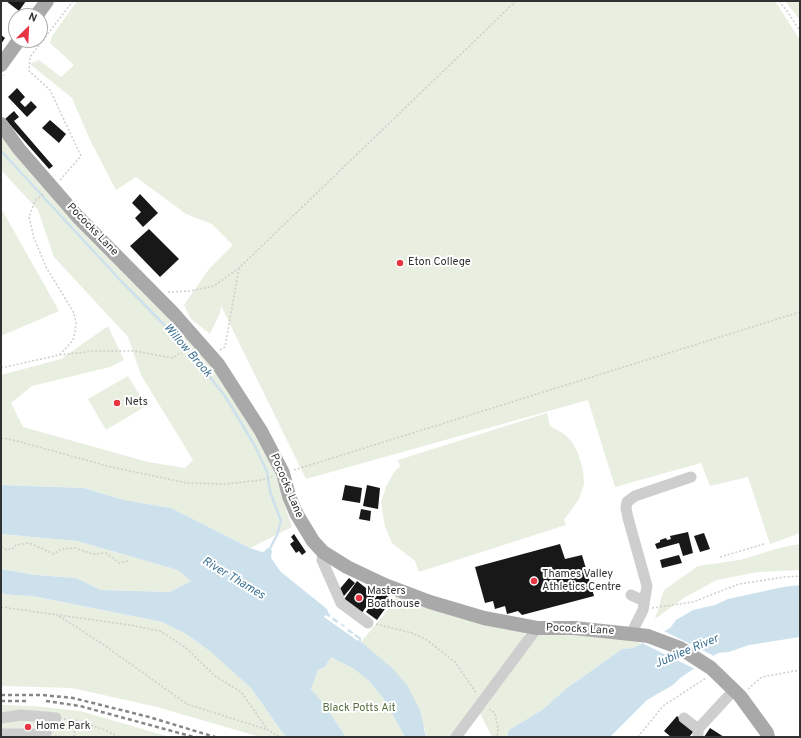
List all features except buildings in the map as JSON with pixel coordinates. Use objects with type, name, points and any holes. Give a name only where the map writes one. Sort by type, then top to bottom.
[{"type":"main road","points":[[1,65],[13,48]]},
{"type":"main road","name":"Pococks Lane","points":[[1,124],[19,149],[78,216],[174,314],[212,356],[261,431],[278,475],[296,513],[313,541],[323,552],[347,567],[385,585],[430,602],[484,618],[537,628],[574,628],[648,636],[680,648],[713,670],[737,693],[765,736]]},
{"type":"street","points":[[631,634],[644,605],[647,586],[628,518],[626,508],[627,502],[635,496],[691,477]]},
{"type":"street","points":[[323,552],[322,560],[341,603],[368,623]]},
{"type":"street","points":[[631,595],[644,605]]},
{"type":"street","points":[[456,737],[537,628]]},
{"type":"street","points":[[684,718],[698,733],[737,693]]},
{"type":"street","points":[[1,718],[20,715],[52,718],[46,734],[1,734]]},
{"type":"path","points":[[60,181],[81,156],[50,90],[29,70],[30,57],[73,1]]},
{"type":"path","points":[[162,291],[169,293],[183,292],[214,286],[239,268],[516,1]]},
{"type":"path","points":[[779,1],[788,11],[800,32]]},
{"type":"path","points":[[44,194],[35,201],[29,217],[34,238],[46,267],[74,313],[76,323],[72,340],[59,355]]},
{"type":"path","points":[[212,356],[225,347],[239,268]]},
{"type":"path","points":[[1,438],[111,467],[188,483],[225,484],[262,480],[800,312]]},
{"type":"path","points":[[1,368],[59,355],[94,351],[135,351],[172,358],[190,347]]},
{"type":"path","points":[[1,547],[7,550],[14,548],[16,545],[29,543],[54,554],[61,549],[75,548],[93,554],[106,553],[119,563],[128,561]]},
{"type":"path","points":[[720,558],[764,544]]},
{"type":"path","points":[[644,605],[693,602],[739,584],[800,576]]},
{"type":"path","points":[[1,607],[130,625],[160,631],[185,647],[215,676],[241,692],[268,730]]},
{"type":"path","points":[[58,615],[101,643],[187,704],[268,730],[280,737]]},
{"type":"path","points":[[368,623],[412,633],[427,640],[455,662],[478,696],[481,703],[495,713],[498,729],[497,737]]},
{"type":"path","points":[[638,737],[663,706],[713,670]]},
{"type":"path","points":[[737,693],[762,677],[800,670]]},
{"type":"path","points":[[52,718],[76,720],[105,730],[119,737]]},
{"type":"path","points":[[74,737],[76,720]]},
{"type":"path","points":[[46,734],[69,737]]},
{"type":"green space","name":"Eton College","points":[[77,1],[775,1],[800,40],[800,533],[770,544],[748,477],[710,486],[701,463],[615,487],[588,400],[306,479],[221,306],[220,313],[210,334],[191,319],[184,305],[209,269],[233,245],[212,224],[186,214],[136,177],[116,190],[90,140],[72,98],[30,64],[39,60],[61,77],[74,65],[50,43],[52,36]]},
{"type":"green space","points":[[785,1],[800,1],[800,20]]},
{"type":"green space","points":[[1,134],[213,363],[250,424],[280,480],[286,509],[292,527],[250,548],[171,508],[124,500],[84,488],[1,485],[1,375],[61,359],[108,326],[124,360],[110,367],[32,386],[11,403],[23,427],[148,462],[185,468],[193,460],[141,375],[128,337],[54,257],[38,210],[1,170]]},
{"type":"green space","points":[[1,208],[59,311],[1,336]]},
{"type":"green space","name":"Nets","points":[[128,376],[146,406],[106,430],[88,399]]},
{"type":"green space","points":[[547,413],[550,426],[564,434],[572,442],[578,453],[583,470],[584,484],[579,499],[564,520],[566,525],[419,572],[415,561],[392,543],[385,526],[381,502],[386,487],[394,472],[400,466],[398,460]]},
{"type":"green space","points":[[1,534],[77,541],[178,570],[191,581],[170,592],[101,590],[76,578],[36,575],[1,569]]},
{"type":"green space","points":[[800,544],[800,570],[758,572],[717,580],[685,597],[655,619],[664,590],[698,566],[740,560],[783,547]]},
{"type":"green space","points":[[1,593],[31,596],[162,622],[186,634],[211,652],[251,688],[287,737],[260,737],[157,707],[72,688],[1,686]]},
{"type":"green space","points":[[398,594],[525,631],[523,641],[451,737],[426,737],[425,728],[361,642],[382,617]]},
{"type":"green space","points":[[540,631],[597,635],[639,642],[641,644],[633,648],[622,649],[567,688],[542,710],[509,730],[507,737],[492,737],[479,711]]},
{"type":"green space","name":"Black Potts Ait","points":[[331,657],[354,669],[369,681],[384,699],[405,737],[346,737],[324,704],[311,689],[318,670],[325,667]]},
{"type":"green space","points":[[1,705],[34,706],[80,711],[170,737],[1,737]]},
{"type":"water","name":"River Thames","points":[[1,485],[84,488],[124,500],[171,508],[250,548],[262,552],[267,548],[272,550],[271,558],[281,572],[327,609],[329,614],[361,638],[361,642],[392,668],[407,685],[420,710],[426,737],[405,737],[384,699],[369,681],[354,669],[331,657],[325,667],[318,670],[311,689],[324,704],[346,737],[287,737],[251,688],[211,652],[186,634],[162,622],[32,596],[1,593],[1,569],[36,575],[76,578],[101,590],[170,592],[191,581],[178,570],[77,541],[1,534]]},
{"type":"water","name":"Jubilee River","points":[[800,585],[800,637],[749,645],[729,652],[718,653],[680,678],[673,685],[647,700],[610,737],[507,737],[509,730],[542,710],[567,688],[622,649],[633,648],[641,644],[670,628],[676,620],[693,610],[715,605],[728,599],[783,587]]},
{"type":"pier","points":[[332,614],[334,616],[332,620],[337,623],[339,620],[342,622],[341,625],[344,627],[346,625],[350,627],[347,631],[352,634],[354,632],[356,633],[354,636],[359,639],[358,641],[324,617],[325,615],[329,617]]},
{"type":"pier","points":[[662,630],[716,657],[695,669],[640,642]]},
{"type":"waterway","name":"Willow Brook","points":[[1,151],[121,281],[186,347],[225,396],[255,446],[267,472],[270,491],[281,521],[277,535],[268,552]]},
{"type":"railway","points":[[1,695],[42,695],[73,698],[149,717],[215,737]]},
{"type":"railway","points":[[1,701],[26,701]]},
{"type":"railway","points":[[46,701],[80,706],[194,737]]},
{"type":"place","name":"Eton College","points":[[400,263]]},
{"type":"place","name":"Nets","points":[[117,403]]},
{"type":"place","name":"Thames Valley Athletics Centre","points":[[534,581]]},
{"type":"place","name":"Masters Boathouse","points":[[359,598]]},
{"type":"place","name":"Home Park","points":[[28,727]]}]
